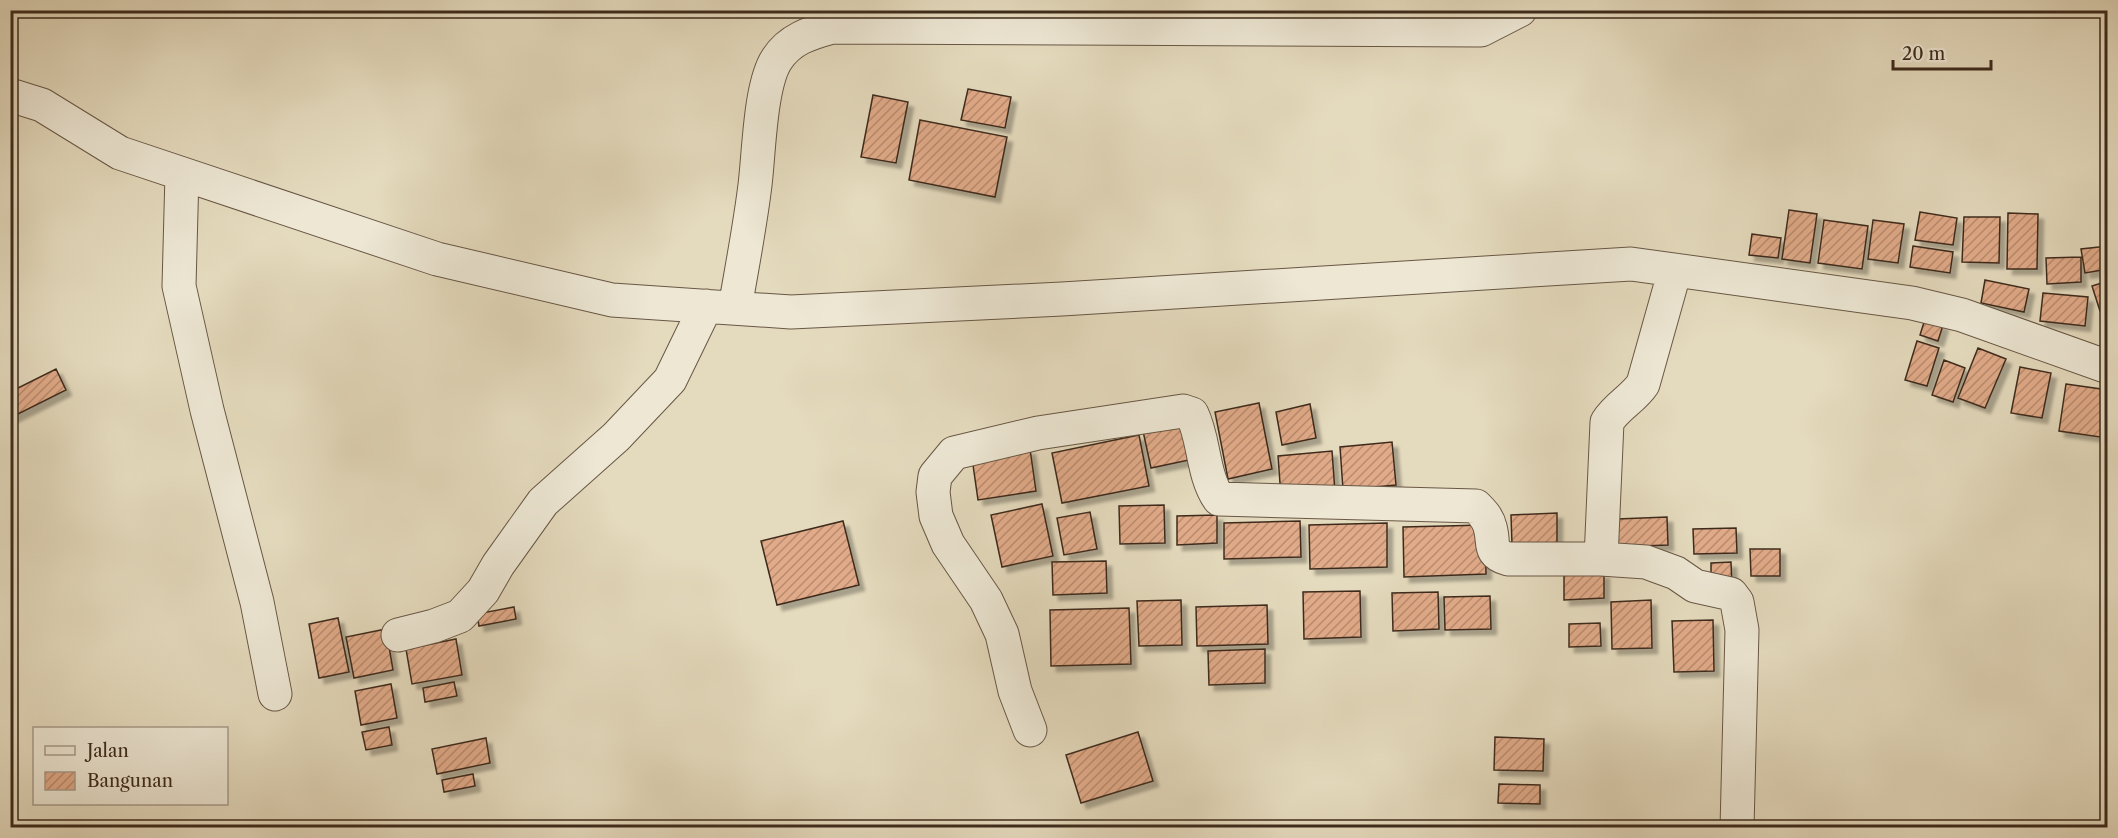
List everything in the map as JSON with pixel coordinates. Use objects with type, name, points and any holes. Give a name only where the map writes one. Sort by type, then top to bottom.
[{"type":"street","points":[[398,634],[434,626],[460,616],[483,591],[498,565],[543,502],[616,437],[670,380],[721,307],[755,187],[767,84],[776,60],[787,47],[806,33],[832,27],[1481,30],[1520,10]]},
{"type":"street","points":[[10,95],[42,105],[120,153],[437,259],[612,300],[791,312],[1050,300],[1631,264],[1912,303],[1962,315],[2108,367]]},
{"type":"street","points":[[182,174],[179,286],[207,410],[257,602],[275,694]]},
{"type":"street","points":[[1601,559],[1607,422],[1619,406],[1635,396],[1644,384],[1676,270]]},
{"type":"street","points":[[1030,730],[1015,691],[1002,634],[986,600],[948,544],[936,516],[933,492],[935,476],[954,453],[1038,434],[1183,411],[1192,414],[1198,426],[1212,489],[1219,499],[1476,506],[1486,517],[1491,528],[1494,551],[1499,556],[1508,559],[1601,559],[1646,562],[1676,573],[1695,586],[1731,594],[1737,602],[1742,630],[1737,828]]},
{"type":"building","points":[[968,89],[1011,97],[1005,128],[961,120]]},
{"type":"building","points":[[873,95],[908,102],[896,163],[861,157]]},
{"type":"building","points":[[920,120],[1007,137],[995,197],[909,180]]},
{"type":"building","points":[[1789,210],[1817,214],[1810,263],[1782,259]]},
{"type":"building","points":[[1920,212],[1957,218],[1953,245],[1915,240]]},
{"type":"building","points":[[2008,213],[2038,214],[2037,269],[2007,269]]},
{"type":"building","points":[[1964,217],[2000,217],[1999,263],[1962,262]]},
{"type":"building","points":[[1824,220],[1868,226],[1862,269],[1818,263]]},
{"type":"building","points":[[1873,220],[1904,224],[1898,263],[1868,259]]},
{"type":"building","points":[[1752,234],[1781,238],[1778,258],[1749,255]]},
{"type":"building","points":[[1913,246],[1953,252],[1950,273],[1910,267]]},
{"type":"building","points":[[2108,246],[2108,269],[2085,273],[2081,249]]},
{"type":"building","points":[[2081,257],[2081,282],[2047,284],[2046,258]]},
{"type":"building","points":[[1985,280],[2029,289],[2024,312],[1981,303]]},
{"type":"building","points":[[2108,281],[2108,309],[2100,311],[2092,286]]},
{"type":"building","points":[[2043,293],[2088,297],[2085,326],[2040,321]]},
{"type":"building","points":[[1925,319],[1943,325],[1938,341],[1920,335]]},
{"type":"building","points":[[1917,341],[1939,348],[1927,386],[1905,380]]},
{"type":"building","points":[[1978,348],[2006,359],[1985,408],[1958,398]]},
{"type":"building","points":[[1944,360],[1965,368],[1953,402],[1932,395]]},
{"type":"building","points":[[2020,367],[2051,373],[2042,418],[2011,413]]},
{"type":"building","points":[[56,369],[66,390],[10,418],[10,392]]},
{"type":"building","points":[[2066,384],[2108,390],[2107,438],[2059,431]]},
{"type":"building","points":[[1259,403],[1272,469],[1228,479],[1215,412]]},
{"type":"building","points":[[1310,404],[1316,438],[1282,445],[1276,412]]},
{"type":"building","points":[[1181,423],[1189,460],[1151,468],[1143,431]]},
{"type":"building","points":[[1139,435],[1149,486],[1062,503],[1052,453]]},
{"type":"building","points":[[1392,442],[1396,485],[1343,490],[1340,447]]},
{"type":"building","points":[[1030,449],[1036,491],[978,500],[972,458]]},
{"type":"building","points":[[1332,451],[1335,492],[1281,497],[1278,456]]},
{"type":"building","points":[[1042,504],[1053,556],[1002,567],[991,515]]},
{"type":"building","points":[[1164,505],[1165,543],[1120,544],[1119,506]]},
{"type":"building","points":[[1090,512],[1097,549],[1064,555],[1057,518]]},
{"type":"building","points":[[1557,513],[1557,544],[1512,545],[1511,515]]},
{"type":"building","points":[[1217,515],[1217,543],[1177,545],[1177,516]]},
{"type":"building","points":[[1667,517],[1668,545],[1617,547],[1617,519]]},
{"type":"building","points":[[843,521],[859,585],[777,605],[761,541]]},
{"type":"building","points":[[1300,521],[1301,557],[1224,559],[1224,523]]},
{"type":"building","points":[[1387,523],[1387,567],[1310,569],[1309,525]]},
{"type":"building","points":[[1485,525],[1486,574],[1404,577],[1403,527]]},
{"type":"building","points":[[1736,528],[1737,553],[1694,554],[1693,529]]},
{"type":"building","points":[[1750,549],[1780,549],[1780,576],[1751,576]]},
{"type":"building","points":[[1106,561],[1107,593],[1053,595],[1052,562]]},
{"type":"building","points":[[1731,562],[1732,586],[1711,587],[1711,563]]},
{"type":"building","points":[[1604,573],[1604,598],[1564,600],[1564,574]]},
{"type":"building","points":[[1360,591],[1361,637],[1304,639],[1303,592]]},
{"type":"building","points":[[1438,592],[1439,629],[1393,631],[1392,593]]},
{"type":"building","points":[[1490,596],[1491,629],[1445,630],[1444,597]]},
{"type":"building","points":[[1181,600],[1182,645],[1139,646],[1137,601]]},
{"type":"building","points":[[1651,600],[1652,648],[1612,649],[1611,602]]},
{"type":"building","points":[[1267,605],[1268,644],[1197,646],[1196,607]]},
{"type":"building","points":[[514,607],[516,619],[479,626],[477,614]]},
{"type":"building","points":[[1129,608],[1131,664],[1051,666],[1050,610]]},
{"type":"building","points":[[338,618],[349,672],[319,678],[309,624]]},
{"type":"building","points":[[1713,620],[1714,671],[1674,672],[1672,621]]},
{"type":"building","points":[[1600,623],[1601,646],[1569,647],[1569,624]]},
{"type":"building","points":[[386,629],[393,670],[354,678],[346,637]]},
{"type":"building","points":[[456,639],[462,675],[412,684],[406,649]]},
{"type":"building","points":[[1265,649],[1265,683],[1209,685],[1208,651]]},
{"type":"building","points":[[454,682],[457,696],[425,702],[423,688]]},
{"type":"building","points":[[391,684],[397,718],[361,725],[355,691]]},
{"type":"building","points":[[389,727],[392,745],[366,750],[362,732]]},
{"type":"building","points":[[1138,732],[1153,781],[1081,803],[1066,755]]},
{"type":"building","points":[[1495,737],[1544,739],[1543,771],[1494,770]]},
{"type":"building","points":[[486,738],[490,763],[437,774],[432,749]]},
{"type":"building","points":[[473,774],[475,786],[444,792],[442,780]]},
{"type":"building","points":[[1499,784],[1540,785],[1540,804],[1498,803]]}]
